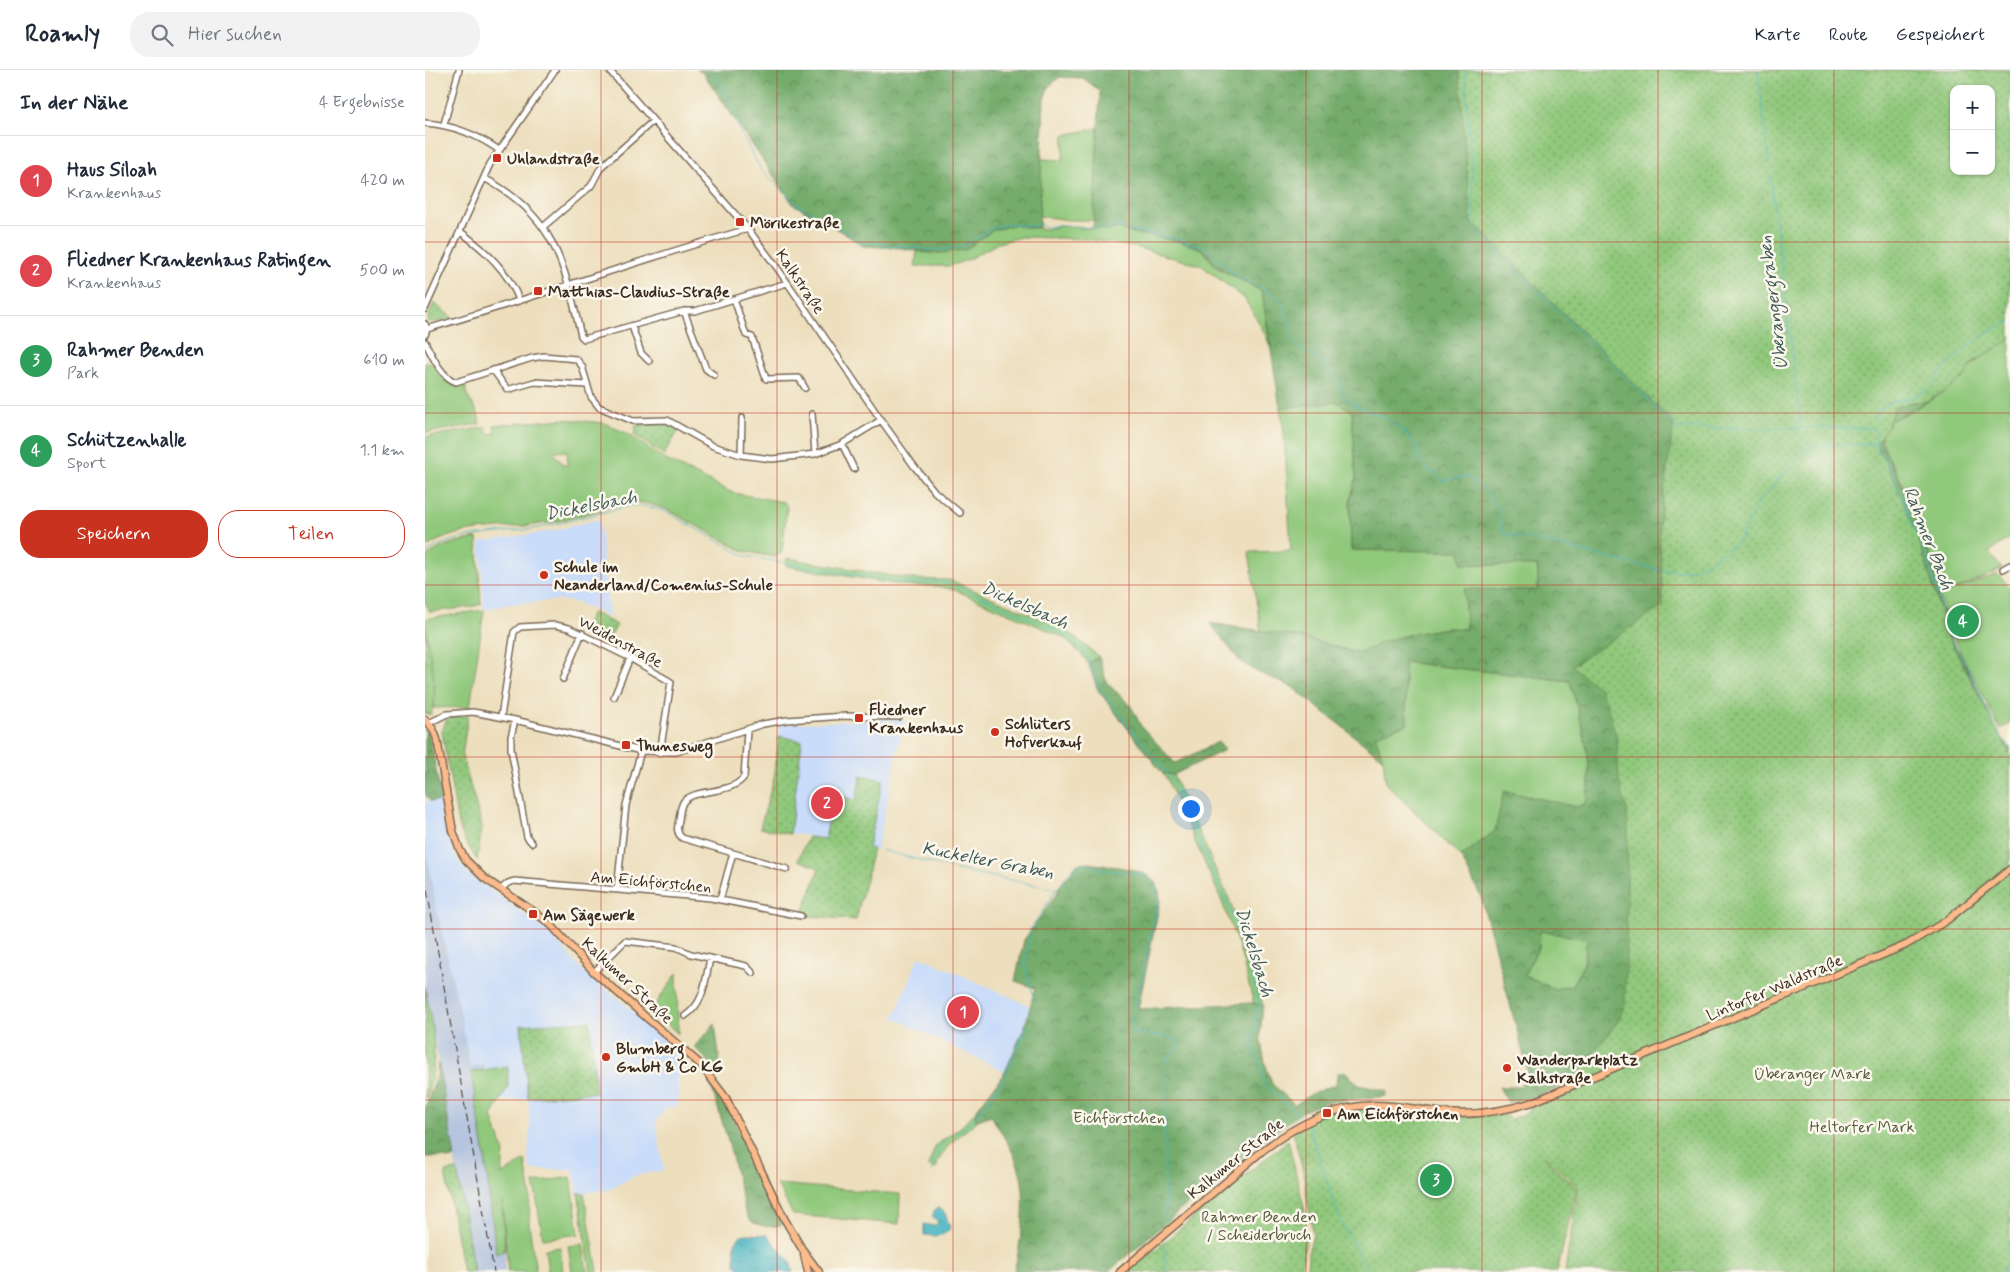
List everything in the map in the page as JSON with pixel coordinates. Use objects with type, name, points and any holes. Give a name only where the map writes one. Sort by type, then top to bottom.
[{"type":"main road","name":"Kalkumer Straße","points":[[427,721],[437,738],[456,841],[473,869],[551,925],[594,972],[693,1058],[716,1083],[726,1098],[764,1180],[802,1249],[819,1272]]},
{"type":"main road","name":"Lintorfer Waldstraße","points":[[1533,1102],[1906,945],[1946,922],[2010,869]]},
{"type":"main road","name":"Kalkumer Straße","points":[[1120,1272],[1262,1151],[1305,1122],[1335,1111],[1363,1106],[1391,1106],[1447,1113],[1478,1114],[1506,1111],[1533,1102]]},
{"type":"main road","points":[[802,1249],[809,1272]]},
{"type":"street","points":[[444,124],[459,70]]},
{"type":"street","points":[[425,309],[484,178],[499,150],[555,70]]},
{"type":"street","name":"Kalkstraße","points":[[609,70],[748,229],[881,420],[935,492],[960,513]]},
{"type":"street","points":[[543,227],[591,186],[601,167],[653,121]]},
{"type":"street","points":[[425,123],[444,124],[475,136],[499,150]]},
{"type":"street","points":[[484,178],[516,197],[543,227],[559,254],[583,338],[588,339],[684,311],[695,311],[787,283]]},
{"type":"street","points":[[426,329],[454,322],[569,284],[748,229]]},
{"type":"street","points":[[461,232],[498,264],[519,300]]},
{"type":"street","points":[[734,300],[746,335],[752,337],[766,379],[799,378],[805,388]]},
{"type":"street","points":[[684,311],[706,369],[714,375]]},
{"type":"street","points":[[632,326],[641,353],[649,361]]},
{"type":"street","points":[[425,342],[436,362],[452,380],[460,382],[532,358],[576,359],[582,366],[591,397],[599,407],[633,421],[667,420],[713,446],[741,455],[772,459],[815,454],[843,444],[881,420]]},
{"type":"street","points":[[493,370],[510,390],[534,382],[587,385]]},
{"type":"street","points":[[812,414],[815,454]]},
{"type":"street","points":[[741,455],[742,418]]},
{"type":"street","points":[[843,444],[854,469]]},
{"type":"street","points":[[2003,570],[2010,566]]},
{"type":"street","name":"Weidenstraße","points":[[501,717],[513,635],[516,629],[555,625],[569,628],[630,658],[671,682],[660,753]]},
{"type":"street","points":[[563,679],[582,633]]},
{"type":"street","points":[[614,696],[630,658]]},
{"type":"street","points":[[427,721],[454,712],[473,712],[515,720],[641,751],[660,753],[676,752],[763,724],[787,720],[845,716],[899,717]]},
{"type":"street","points":[[515,720],[511,737],[511,749],[527,837],[532,843]]},
{"type":"street","points":[[747,730],[746,770],[741,781],[733,786],[688,798],[682,805],[677,827],[678,834],[682,838],[787,869]]},
{"type":"street","points":[[617,890],[626,805],[641,751]]},
{"type":"street","points":[[720,900],[733,853]]},
{"type":"street","name":"Am Eichförstchen","points":[[501,889],[514,881],[617,890],[720,900],[801,916]]},
{"type":"street","points":[[594,972],[625,941],[676,948],[710,959],[746,966],[753,973]]},
{"type":"street","points":[[685,1016],[692,1011],[701,997],[710,959]]},
{"type":"shaded area","name":"Schule im Neanderland/Comenius-Schule","points":[[599,519],[609,617],[578,603],[562,600],[510,604],[484,610],[480,542],[552,531]]},
{"type":"shaded area","points":[[904,720],[877,850],[760,828],[774,778],[780,724]]},
{"type":"shaded area","points":[[442,801],[446,829],[457,859],[468,873],[550,933],[579,967],[682,1052],[678,1060],[678,1106],[666,1108],[656,1122],[664,1170],[634,1176],[608,1190],[578,1193],[573,1169],[530,1170],[528,1158],[530,1127],[528,1099],[488,1101],[484,1064],[470,1067],[461,1016],[436,907],[425,839],[425,802]]},
{"type":"shaded area","points":[[425,840],[436,907],[461,1016],[470,1067],[484,1064],[488,1101],[485,1158],[496,1252],[505,1251],[505,1272],[474,1272],[425,987]]},
{"type":"shaded area","points":[[919,956],[1030,1006],[1025,1026],[1005,1072],[894,1018]]},
{"type":"green space","points":[[697,70],[2010,70],[1994,345],[1937,396],[1910,412],[1878,426],[1881,443],[1900,481],[1923,536],[1941,594],[1937,596],[1951,639],[1999,735],[2010,748],[2010,860],[1871,960],[1535,1097],[1508,1102],[1499,1087],[1520,1087],[1528,1071],[1481,897],[1461,857],[1495,831],[1504,791],[1577,807],[1586,803],[1589,788],[1588,757],[1570,681],[1404,662],[1407,724],[1375,735],[1383,759],[1292,687],[1255,671],[1239,660],[1210,623],[1302,637],[1353,652],[1365,651],[1382,642],[1407,635],[1448,628],[1466,629],[1464,589],[1538,590],[1538,566],[1462,564],[1460,551],[1351,550],[1350,502],[1356,479],[1352,411],[1337,402],[1280,408],[1262,291],[1216,266],[1202,249],[1179,241],[1128,232],[1119,228],[1110,230],[1093,228],[1100,91],[1083,78],[1060,77],[1049,86],[1044,99],[1039,227],[1032,228],[1013,225],[993,230],[965,250],[940,253],[863,246],[793,204],[703,73]],"holes":[[[1540,931],[1587,939],[1584,964],[1572,985],[1555,989],[1524,975],[1539,947]]]},
{"type":"green space","name":"Überanger Mark","points":[[1459,70],[2010,70],[2010,340],[1973,362],[1965,376],[1928,401],[1912,402],[1895,407],[1888,426],[1876,443],[1896,484],[1917,535],[1949,638],[2010,754],[2010,1272],[1565,1272],[1578,1187],[1544,1156],[1557,1171],[1577,1188],[1557,1272],[1307,1272],[1308,1253],[1313,1235],[1303,1171],[1293,1132],[1306,1121],[1317,1112],[1331,1106],[1347,1104],[1461,1117],[1506,1115],[1516,1125],[1511,1119],[1530,1111],[1531,1107],[1585,1086],[1586,1063],[1617,1023],[1625,1005],[1628,828],[1627,810],[1619,782],[1617,740],[1608,708],[1600,689],[1572,666],[1663,606],[1659,524],[1674,423],[1477,226],[1471,223]]},
{"type":"green space","points":[[1098,128],[1094,220],[1069,220],[1039,216],[1041,159],[1063,160],[1064,135]]},
{"type":"green space","points":[[1013,225],[1047,229],[1058,226],[1110,230],[1119,228],[1128,232],[1179,241],[1202,249],[1216,267],[1262,291],[1270,346],[1262,328],[1244,298],[1202,266],[1135,247],[1085,239],[1021,237],[998,243],[967,260],[949,266],[915,266],[917,251],[939,253],[948,251],[996,229]]},
{"type":"green space","points":[[434,303],[454,319],[442,322],[428,322],[428,316]]},
{"type":"green space","points":[[2010,335],[2010,538],[1989,552],[2002,569],[1944,594],[1997,574],[2010,587],[2010,724],[2000,729],[1951,633],[1939,594],[1942,593],[1924,536],[1901,481],[1884,448],[1878,425],[1929,401],[1946,389],[1990,349]]},
{"type":"green space","points":[[430,361],[449,383],[467,383],[466,391],[479,416],[480,424],[425,433],[425,363]]},
{"type":"green space","points":[[1337,402],[1352,411],[1356,479],[1350,502],[1351,550],[1460,551],[1462,564],[1538,566],[1538,590],[1465,589],[1466,629],[1448,628],[1407,635],[1382,642],[1365,651],[1353,652],[1302,637],[1261,632],[1249,552],[1291,551],[1284,431],[1280,408]]},
{"type":"green space","points":[[565,419],[604,423],[628,434],[666,460],[733,493],[784,502],[787,507],[782,552],[775,557],[743,551],[666,509],[646,503],[630,502],[545,523],[464,532],[450,536],[425,548],[425,437],[486,427],[487,433],[495,434],[494,425]],"holes":[[[567,451],[568,465],[564,465],[553,452]]]},
{"type":"green space","points":[[668,424],[679,430],[664,455],[634,435],[636,425]]},
{"type":"green space","points":[[477,538],[481,604],[430,612],[425,602],[425,558],[437,550],[456,542]]},
{"type":"green space","points":[[787,558],[913,579],[950,580],[1049,622],[1073,635],[1099,657],[1088,663],[1063,637],[953,589],[934,586],[907,586],[786,566]]},
{"type":"green space","points":[[484,610],[470,707],[434,708],[434,688],[425,619]]},
{"type":"green space","points":[[592,612],[617,625],[608,641],[584,628]]},
{"type":"green space","points":[[425,628],[434,684],[431,715],[425,714]]},
{"type":"green space","points":[[1099,657],[1107,683],[1131,706],[1141,726],[1175,763],[1218,742],[1225,750],[1173,775],[1162,773],[1098,690],[1088,663]]},
{"type":"green space","points":[[1404,662],[1570,681],[1588,757],[1589,788],[1586,803],[1577,807],[1505,791],[1495,831],[1461,857],[1386,784],[1383,759],[1375,735],[1407,724]]},
{"type":"green space","points":[[468,715],[462,756],[482,826],[477,860],[466,843],[458,824],[442,732],[446,720],[451,717]]},
{"type":"green space","points":[[425,729],[430,739],[442,801],[430,801],[425,794]]},
{"type":"green space","points":[[779,736],[802,741],[790,834],[760,828],[774,778]]},
{"type":"green space","points":[[1162,773],[1173,775],[1229,899],[1252,965],[1263,1005],[1254,1004],[1239,947],[1220,897],[1167,779]]},
{"type":"green space","points":[[861,775],[883,780],[868,848],[873,849],[856,920],[809,916],[803,913],[819,868],[798,860],[808,837],[825,839],[834,795],[856,800]]},
{"type":"green space","name":"Eichförstchen","points":[[1084,862],[1120,867],[1144,874],[1152,880],[1158,889],[1160,901],[1138,1009],[1251,1003],[1263,1005],[1260,1036],[1265,1063],[1272,1084],[1295,1105],[1311,1094],[1336,1084],[1337,1073],[1345,1071],[1359,1085],[1387,1091],[1386,1096],[1325,1102],[1302,1112],[1255,1146],[1108,1272],[1014,1272],[1023,1219],[1021,1178],[1013,1153],[991,1115],[976,1121],[975,1112],[1005,1072],[1025,1026],[1035,988],[1015,981],[1024,940],[1058,892],[1058,888],[1076,865]]},
{"type":"green space","points":[[1540,931],[1587,939],[1584,964],[1572,985],[1555,989],[1524,975],[1539,947]]},
{"type":"green space","points":[[677,973],[678,1034],[652,1010]]},
{"type":"green space","points":[[425,987],[434,1043],[434,1057],[430,1085],[425,1099]]},
{"type":"green space","points":[[590,1021],[596,1092],[528,1098],[521,1025]]},
{"type":"green space","points":[[715,1024],[721,1070],[718,1071],[694,1047]]},
{"type":"green space","points":[[438,1063],[455,1158],[425,1157],[425,1108],[437,1075]]},
{"type":"green space","points":[[508,1066],[508,1087],[492,1116],[504,1152],[502,1175],[525,1160],[530,1191],[529,1224],[536,1272],[508,1272],[502,1200],[505,1251],[496,1253],[485,1157],[471,1072]]},
{"type":"green space","points":[[710,1082],[730,1113],[783,1224],[762,1226],[748,1218],[729,1144]]},
{"type":"green space","points":[[975,1112],[976,1121],[952,1142],[942,1154],[936,1169],[928,1166],[936,1145],[962,1126]]},
{"type":"green space","name":"Rahmer Benden / Scheiderbruch","points":[[1288,1140],[1305,1212],[1306,1241],[1300,1272],[1128,1272]]},
{"type":"green space","points":[[457,1170],[474,1272],[463,1272],[445,1172]]},
{"type":"green space","points":[[571,1177],[579,1234],[543,1239],[534,1183]]},
{"type":"green space","points":[[777,1184],[900,1194],[899,1224],[793,1215]]},
{"type":"green space","points":[[578,1193],[584,1193],[598,1272],[591,1272]]},
{"type":"green space","points":[[583,1244],[587,1272],[572,1272],[568,1246]]},
{"type":"green space","points":[[560,1247],[563,1272],[548,1272],[545,1249]]},
{"type":"water","points":[[939,1208],[945,1213],[950,1228],[942,1235],[924,1235],[924,1224],[935,1226],[938,1222],[932,1217],[935,1209]]},
{"type":"water","points":[[741,1235],[767,1235],[790,1261],[793,1272],[744,1272],[735,1265],[735,1243]]},
{"type":"waterway","points":[[709,70],[719,80],[733,109],[739,130],[760,168],[795,203],[849,234],[860,243],[881,243],[887,246],[900,245],[910,248],[939,250],[964,246],[992,228],[1009,224],[1031,226],[1038,224],[1047,227],[1058,225],[1109,229],[1120,226],[1130,231],[1202,245],[1237,276],[1278,298],[1286,310],[1286,318],[1291,325],[1290,335],[1298,347],[1327,365],[1333,378],[1339,383],[1343,396],[1360,408],[1384,417],[1406,433],[1417,445],[1418,458],[1430,472],[1436,472],[1440,480],[1444,481],[1467,476],[1484,490],[1490,500],[1499,508],[1499,521],[1505,534],[1530,539]]},
{"type":"waterway","points":[[1465,70],[1475,228],[1677,428],[1873,428],[1878,449],[1892,473],[1928,562],[1951,639],[1963,658],[1999,734],[2010,747]]},
{"type":"waterway","name":"Überangergraben","points":[[1758,70],[1769,163]]},
{"type":"waterway","name":"Überangergraben","points":[[1770,175],[1801,426]]},
{"type":"waterway","points":[[1874,419],[1884,406],[1912,397],[1926,390],[1950,363],[1966,349],[1993,329],[2010,322]]},
{"type":"waterway","name":"Rahmer Bach","points":[[1799,456],[1811,445],[1876,444]]},
{"type":"waterway","points":[[1535,540],[1663,571],[1691,570],[1710,561],[1738,542],[1759,502],[1796,459]]},
{"type":"waterway","name":"Dickelsbach","points":[[425,554],[439,545],[465,537],[538,528],[632,505],[645,506],[665,511],[745,556],[907,583],[941,582],[957,586],[1050,627],[1069,638],[1081,648],[1092,665],[1099,688],[1172,780],[1233,918],[1249,966],[1260,1006],[1255,1019],[1256,1028],[1253,1033],[1252,1042],[1261,1067],[1264,1084],[1304,1120]]},
{"type":"waterway","name":"Kuckelter Graben","points":[[881,850],[958,870],[1057,889],[1072,871],[1081,865],[1145,876],[1156,889],[1158,900],[1132,1024],[1134,1033],[1173,1038],[1177,1041],[1178,1048],[1167,1058],[1165,1064]]},
{"type":"waterway","points":[[1034,998],[1025,967],[1030,930],[1056,890]]},
{"type":"waterway","points":[[931,1173],[940,1146],[948,1138],[963,1129],[981,1110],[1004,1078],[1028,1025]]},
{"type":"waterway","name":"Kuckelter Graben","points":[[1165,1070],[1165,1220]]},
{"type":"waterway","name":"Dickelsbach","points":[[1308,1125],[1340,1220],[1369,1272]]},
{"type":"waterway","name":"Rahmer Bach","points":[[2010,1135],[2010,1144]]},
{"type":"waterway","name":"Kuckelter Graben","points":[[1165,1245],[1165,1272]]},
{"type":"waterway","name":"Rahmer Bach","points":[[2002,1272],[2010,1257]]},
{"type":"railway","points":[[425,878],[494,1272]]},
{"type":"place","name":"Uhlandstraße","points":[[497,158]]},
{"type":"place","name":"Mörikestraße","points":[[740,222]]},
{"type":"place","name":"Matthias-Claudius-Straße","points":[[538,291]]},
{"type":"place","name":"Schule im Neanderland/Comenius-Schule","points":[[544,575]]},
{"type":"place","name":"Schützenhalle","points":[[1963,621]]},
{"type":"place","name":"Fliedner Krankenhaus","points":[[859,718]]},
{"type":"place","name":"Schlüters Hofverkauf","points":[[995,732]]},
{"type":"place","name":"Thunesweg","points":[[626,745]]},
{"type":"place","name":"Fliedner Krankenhaus Ratingen","points":[[827,803]]},
{"type":"place","name":"Am Sägewerk","points":[[533,914]]},
{"type":"place","name":"Haus Siloah","points":[[963,1012]]},
{"type":"place","name":"Blumberg GmbH & Co KG","points":[[606,1057]]},
{"type":"place","name":"Wanderparkplatz Kalkstraße","points":[[1507,1068]]},
{"type":"place","name":"Am Eichförstchen","points":[[1327,1113]]},
{"type":"place","name":"Rahmer Benden","points":[[1436,1180]]},
{"type":"park label","name":"Heltorfer Mark","points":[[1862,1126]]}]
